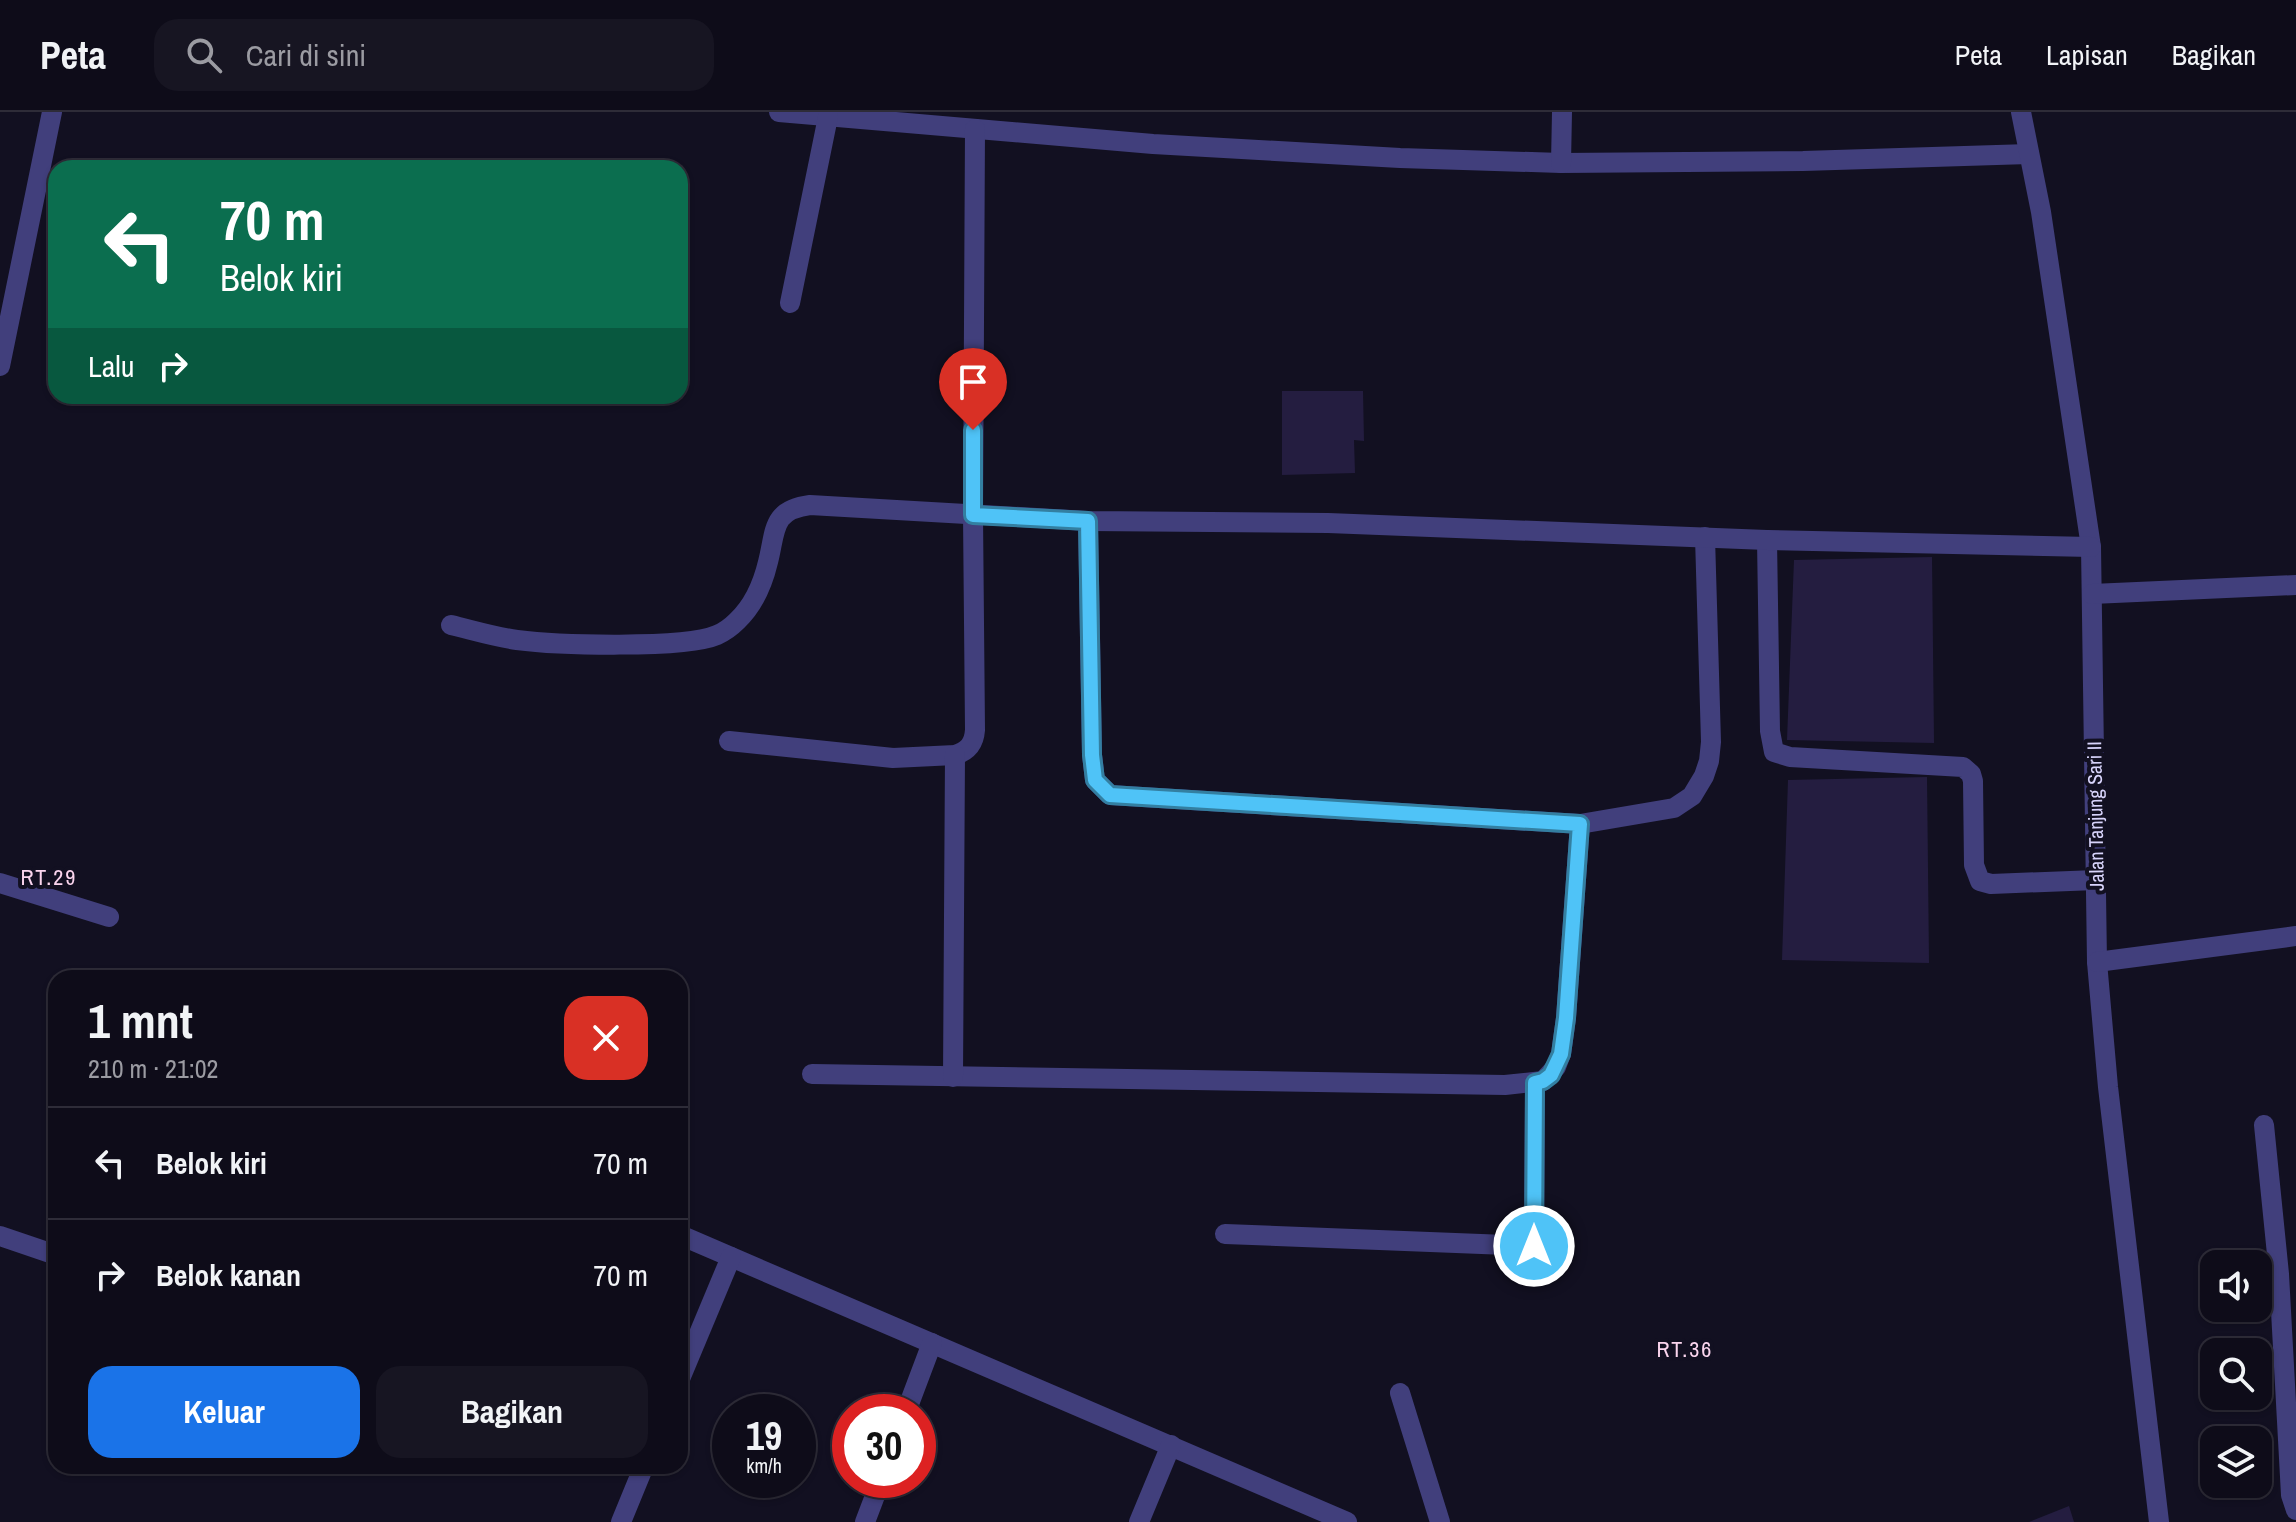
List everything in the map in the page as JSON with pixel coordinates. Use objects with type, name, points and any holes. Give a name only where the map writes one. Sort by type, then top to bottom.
[{"type":"street","points":[[0,366],[52,112]]},
{"type":"street","points":[[779,112],[1153,144],[1561,163],[1803,161],[2029,154]]},
{"type":"street","points":[[1561,163],[1562,112]]},
{"type":"street","name":"Jalan Tanjung Sari II","points":[[2021,112],[2041,212],[2091,547],[2097,962],[2108,1087],[2159,1522]]},
{"type":"street","points":[[790,303],[828,117]]},
{"type":"street","points":[[729,741],[893,758],[955,755],[963,753],[972,744],[975,730],[975,129]]},
{"type":"street","points":[[451,625],[514,640],[554,643],[691,641],[717,635],[736,622],[749,607],[762,582],[773,532],[782,517],[794,508],[810,505],[1088,521],[1328,523],[1767,540],[2091,547]]},
{"type":"street","points":[[1088,521],[1092,755],[1095,780],[1110,795],[1580,824],[1674,808],[1692,796],[1704,776],[1711,742],[1705,537]]},
{"type":"street","points":[[1767,540],[1770,731],[1774,752],[1801,758],[1963,767],[1971,774],[1973,781],[1974,865],[1980,881],[1991,884],[2096,880]]},
{"type":"street","points":[[2092,594],[2296,585]]},
{"type":"street","points":[[953,1077],[955,755]]},
{"type":"street","points":[[812,1074],[1505,1085],[1543,1081],[1551,1075],[1561,1054],[1580,824]]},
{"type":"street","points":[[0,883],[109,917]]},
{"type":"street","points":[[2097,962],[2296,936]]},
{"type":"street","points":[[1225,1234],[1534,1246],[1535,1083]]},
{"type":"street","points":[[2264,1125],[2279,1274],[2291,1495],[2296,1510]]},
{"type":"street","points":[[0,1236],[48,1252]]},
{"type":"street","points":[[688,1238],[1347,1522]]},
{"type":"street","points":[[688,1360],[731,1257]]},
{"type":"street","points":[[913,1394],[932,1343]]},
{"type":"street","points":[[1400,1393],[1440,1522]]},
{"type":"street","points":[[1139,1522],[1171,1445]]},
{"type":"street","points":[[621,1522],[641,1474]]},
{"type":"street","points":[[865,1522],[874,1498]]},
{"type":"building","points":[[1282,391],[1363,391],[1364,441],[1354,440],[1355,473],[1282,475]]},
{"type":"building","points":[[1932,557],[1934,743],[1787,740],[1794,560]]},
{"type":"building","points":[[1927,777],[1929,963],[1782,960],[1788,780]]},
{"type":"building","points":[[2069,1506],[2074,1522],[2029,1522]]},
{"type":"district","name":"RT.29","points":[[49,877]]},
{"type":"district","name":"RT.36","points":[[1685,1349]]},
{"type":"route","points":[[973,430],[973,515],[1088,521],[1092,755],[1095,780],[1110,795],[1580,824],[1561,1054],[1551,1075],[1535,1083],[1534,1246]]}]
